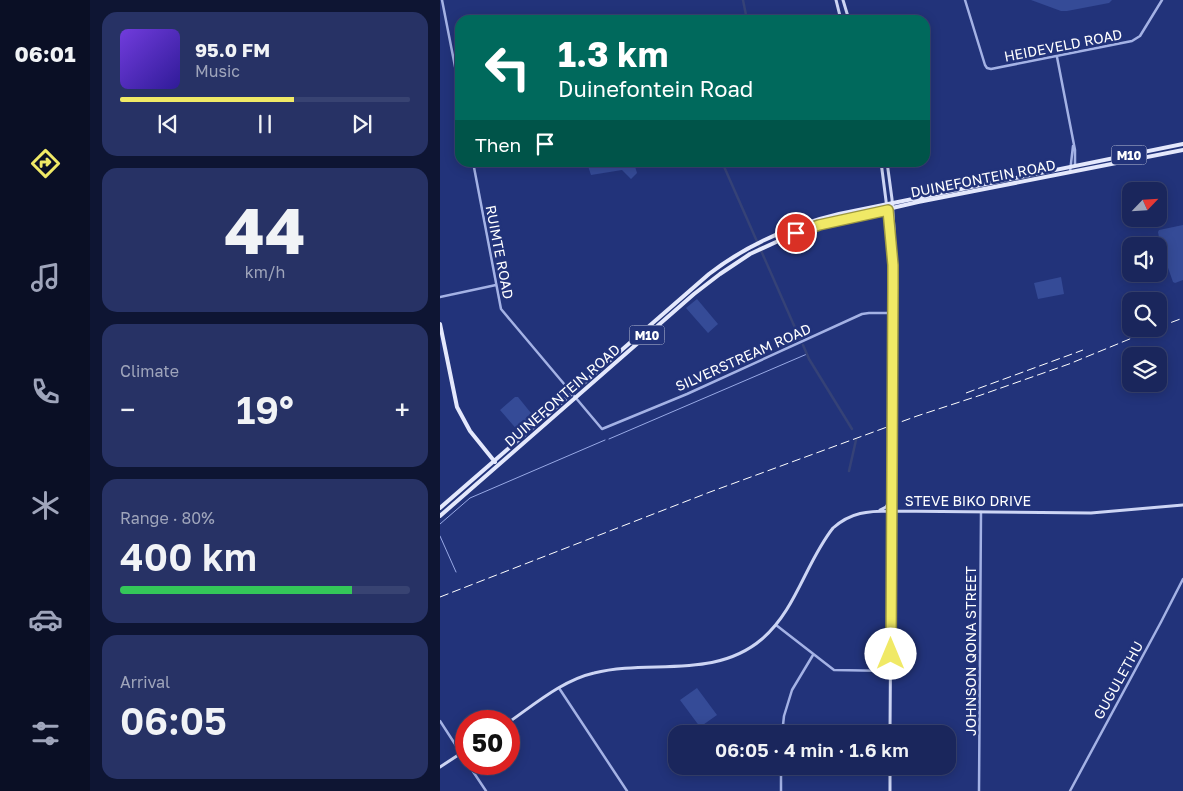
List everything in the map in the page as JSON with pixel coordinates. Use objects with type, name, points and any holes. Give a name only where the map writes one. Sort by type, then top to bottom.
[{"type":"main road","points":[[836,0],[840,15]]},
{"type":"main road","points":[[843,0],[848,15]]},
{"type":"main road","name":"DUINEFONTEIN ROAD","points":[[440,508],[709,274],[730,258],[761,241],[817,219],[1072,169],[1183,144]]},
{"type":"main road","name":"DUINEFONTEIN ROAD","points":[[1072,169],[1183,150]]},
{"type":"main road","points":[[882,167],[890,206]]},
{"type":"main road","points":[[887,167],[893,265],[890,725]]},
{"type":"main road","name":"DUINEFONTEIN ROAD","points":[[440,516],[713,279],[764,247],[819,225],[890,206]]},
{"type":"main road","points":[[440,324],[457,408],[470,431],[498,466]]},
{"type":"main road","points":[[877,511],[885,507],[891,498]]},
{"type":"main road","name":"STEVE BIKO DRIVE","points":[[520,715],[559,688],[581,677],[602,671],[718,662],[753,646],[776,625],[833,528],[851,515],[877,511],[1099,512],[1183,504]]},
{"type":"main road","points":[[440,767],[455,757]]},
{"type":"main road","points":[[890,775],[890,791]]},
{"type":"street","points":[[442,0],[455,66]]},
{"type":"street","name":"HEIDEVELD ROAD","points":[[965,0],[985,65],[988,68],[994,69],[1135,40],[1140,36],[1162,0]]},
{"type":"street","points":[[1057,57],[1073,142],[1072,169]]},
{"type":"street","name":"RUIMTE ROAD","points":[[474,167],[500,306],[503,312],[573,392],[602,429]]},
{"type":"street","points":[[440,297],[496,286]]},
{"type":"street","name":"SILVERSTREAM ROAD","points":[[602,429],[691,392],[862,314],[893,313]]},
{"type":"street","name":"JOHNSON QONA STREET","points":[[979,791],[981,512]]},
{"type":"street","name":"GUGULETHU","points":[[1070,791],[1160,625],[1183,578]]},
{"type":"street","points":[[776,625],[834,670],[890,671]]},
{"type":"street","points":[[783,725],[792,690],[813,655]]},
{"type":"street","points":[[559,688],[626,791]]},
{"type":"street","points":[[440,721],[455,744]]},
{"type":"street","points":[[475,775],[486,791]]},
{"type":"street","points":[[781,775],[781,791]]},
{"type":"shaded area","points":[[1031,0],[1112,0],[1109,3],[1061,11]]},
{"type":"shaded area","points":[[588,167],[635,167],[637,173],[631,179],[622,170],[591,175]]},
{"type":"shaded area","points":[[1183,225],[1183,280],[1173,282],[1167,265],[1167,237],[1159,237],[1159,230]]},
{"type":"shaded area","points":[[1061,277],[1064,294],[1038,299],[1034,283]]},
{"type":"shaded area","points":[[697,299],[718,324],[708,333],[686,308]]},
{"type":"shaded area","points":[[515,397],[518,397],[535,418],[519,432],[500,410]]},
{"type":"shaded area","points":[[697,688],[717,715],[703,725],[699,725],[680,700]]},
{"type":"waterway","points":[[743,0],[746,15]]},
{"type":"waterway","points":[[724,167],[800,339]]},
{"type":"waterway","points":[[803,345],[809,359],[852,429]]},
{"type":"waterway","points":[[609,439],[807,354]]},
{"type":"waterway","points":[[440,524],[470,498],[605,440]]},
{"type":"waterway","points":[[849,471],[856,440]]},
{"type":"waterway","points":[[440,536],[456,572]]},
{"type":"railway","points":[[1167,324],[1183,318]]},
{"type":"railway","points":[[440,597],[710,492],[917,416],[1069,364],[1135,337]]},
{"type":"railway","points":[[966,393],[1083,350]]},
{"type":"route","points":[[796,233],[819,225],[888,210],[893,265],[891,654]]}]
